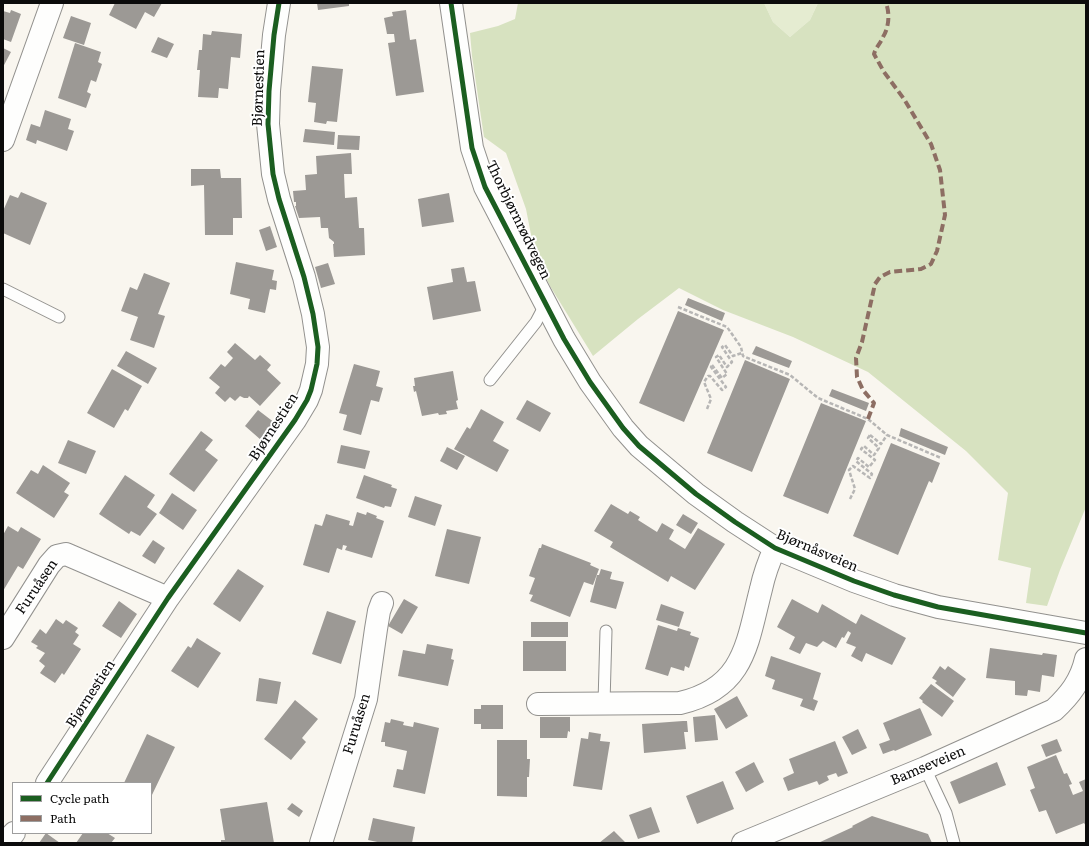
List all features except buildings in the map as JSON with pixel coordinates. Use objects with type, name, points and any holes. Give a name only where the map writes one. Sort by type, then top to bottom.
[{"type":"street","points":[[3,140],[52,3]]},
{"type":"street","name":"Bjørnestien","points":[[47,782],[168,598],[295,420],[307,400],[317,364],[318,347],[313,314],[304,277],[279,199],[273,174],[268,124],[274,35],[280,3]]},
{"type":"street","name":"Thorbjørnrødvegen","points":[[451,3],[472,148],[476,162],[485,187],[557,325]]},
{"type":"street","name":"Bjørnåsveien","points":[[557,325],[590,382],[623,428],[639,446],[696,494],[775,548],[854,581],[901,597],[938,607],[1086,633]]},
{"type":"street","name":"Bjørnåsveien","points":[[538,704],[680,702],[697,699],[717,687],[728,678],[741,660],[748,640],[761,587],[775,548]]},
{"type":"street","name":"Furuåsen","points":[[3,638],[57,556],[66,554],[168,598]]},
{"type":"street","name":"Furuåsen","points":[[321,843],[366,699],[379,611],[382,603]]},
{"type":"street","name":"Bamseveien","points":[[743,843],[925,768],[1054,710],[1069,696],[1084,671],[1086,659]]},
{"type":"street","points":[[5,843],[13,834]]},
{"type":"lane","points":[[3,289],[59,317]]},
{"type":"lane","points":[[490,380],[536,322],[546,303]]},
{"type":"lane","points":[[604,704],[606,631]]},
{"type":"lane","points":[[925,768],[946,813],[954,843]]},
{"type":"path","points":[[678,307],[727,326],[741,347],[743,356],[790,375],[818,398],[868,419],[887,434],[941,458]]},
{"type":"path","points":[[707,409],[711,399],[704,382],[708,376],[710,376],[722,390],[726,387],[711,367],[712,365],[722,378],[728,374],[716,357],[719,355],[727,367],[732,362],[722,347],[725,345],[733,356],[742,353]]},
{"type":"path","points":[[850,499],[855,489],[849,470],[853,466],[870,478],[872,474],[856,461],[858,458],[869,467],[875,460],[861,449],[864,446],[874,454],[880,448],[868,438],[870,435],[881,444],[887,434]]},
{"type":"green space","points":[[518,3],[764,3],[773,22],[790,37],[810,20],[818,3],[1086,3],[1086,507],[1047,606],[1026,603],[1031,568],[998,560],[1008,493],[966,451],[868,372],[793,337],[723,310],[679,288],[593,356],[550,286],[535,255],[526,209],[506,153],[484,137],[470,33],[498,26],[515,19]]},
{"type":"green space","points":[[764,3],[818,3],[810,20],[790,37],[773,22]]},
{"type":"marked path","points":[[868,419],[874,403],[863,390],[857,377],[856,358],[862,342],[875,284],[880,277],[890,272],[921,269],[931,264],[937,251],[945,215],[940,170],[931,144],[904,99],[884,72],[874,54],[888,25],[886,3]]},
{"type":"cycle path","points":[[48,782],[168,598],[295,420],[311,390],[317,364],[318,347],[313,314],[304,277],[279,199],[273,174],[268,124],[269,91],[274,35],[279,3]]},
{"type":"cycle path","points":[[451,3],[472,148],[485,187],[564,339],[590,382],[623,428],[639,446],[696,494],[775,548],[854,581],[894,595],[938,607],[1086,633]]}]
